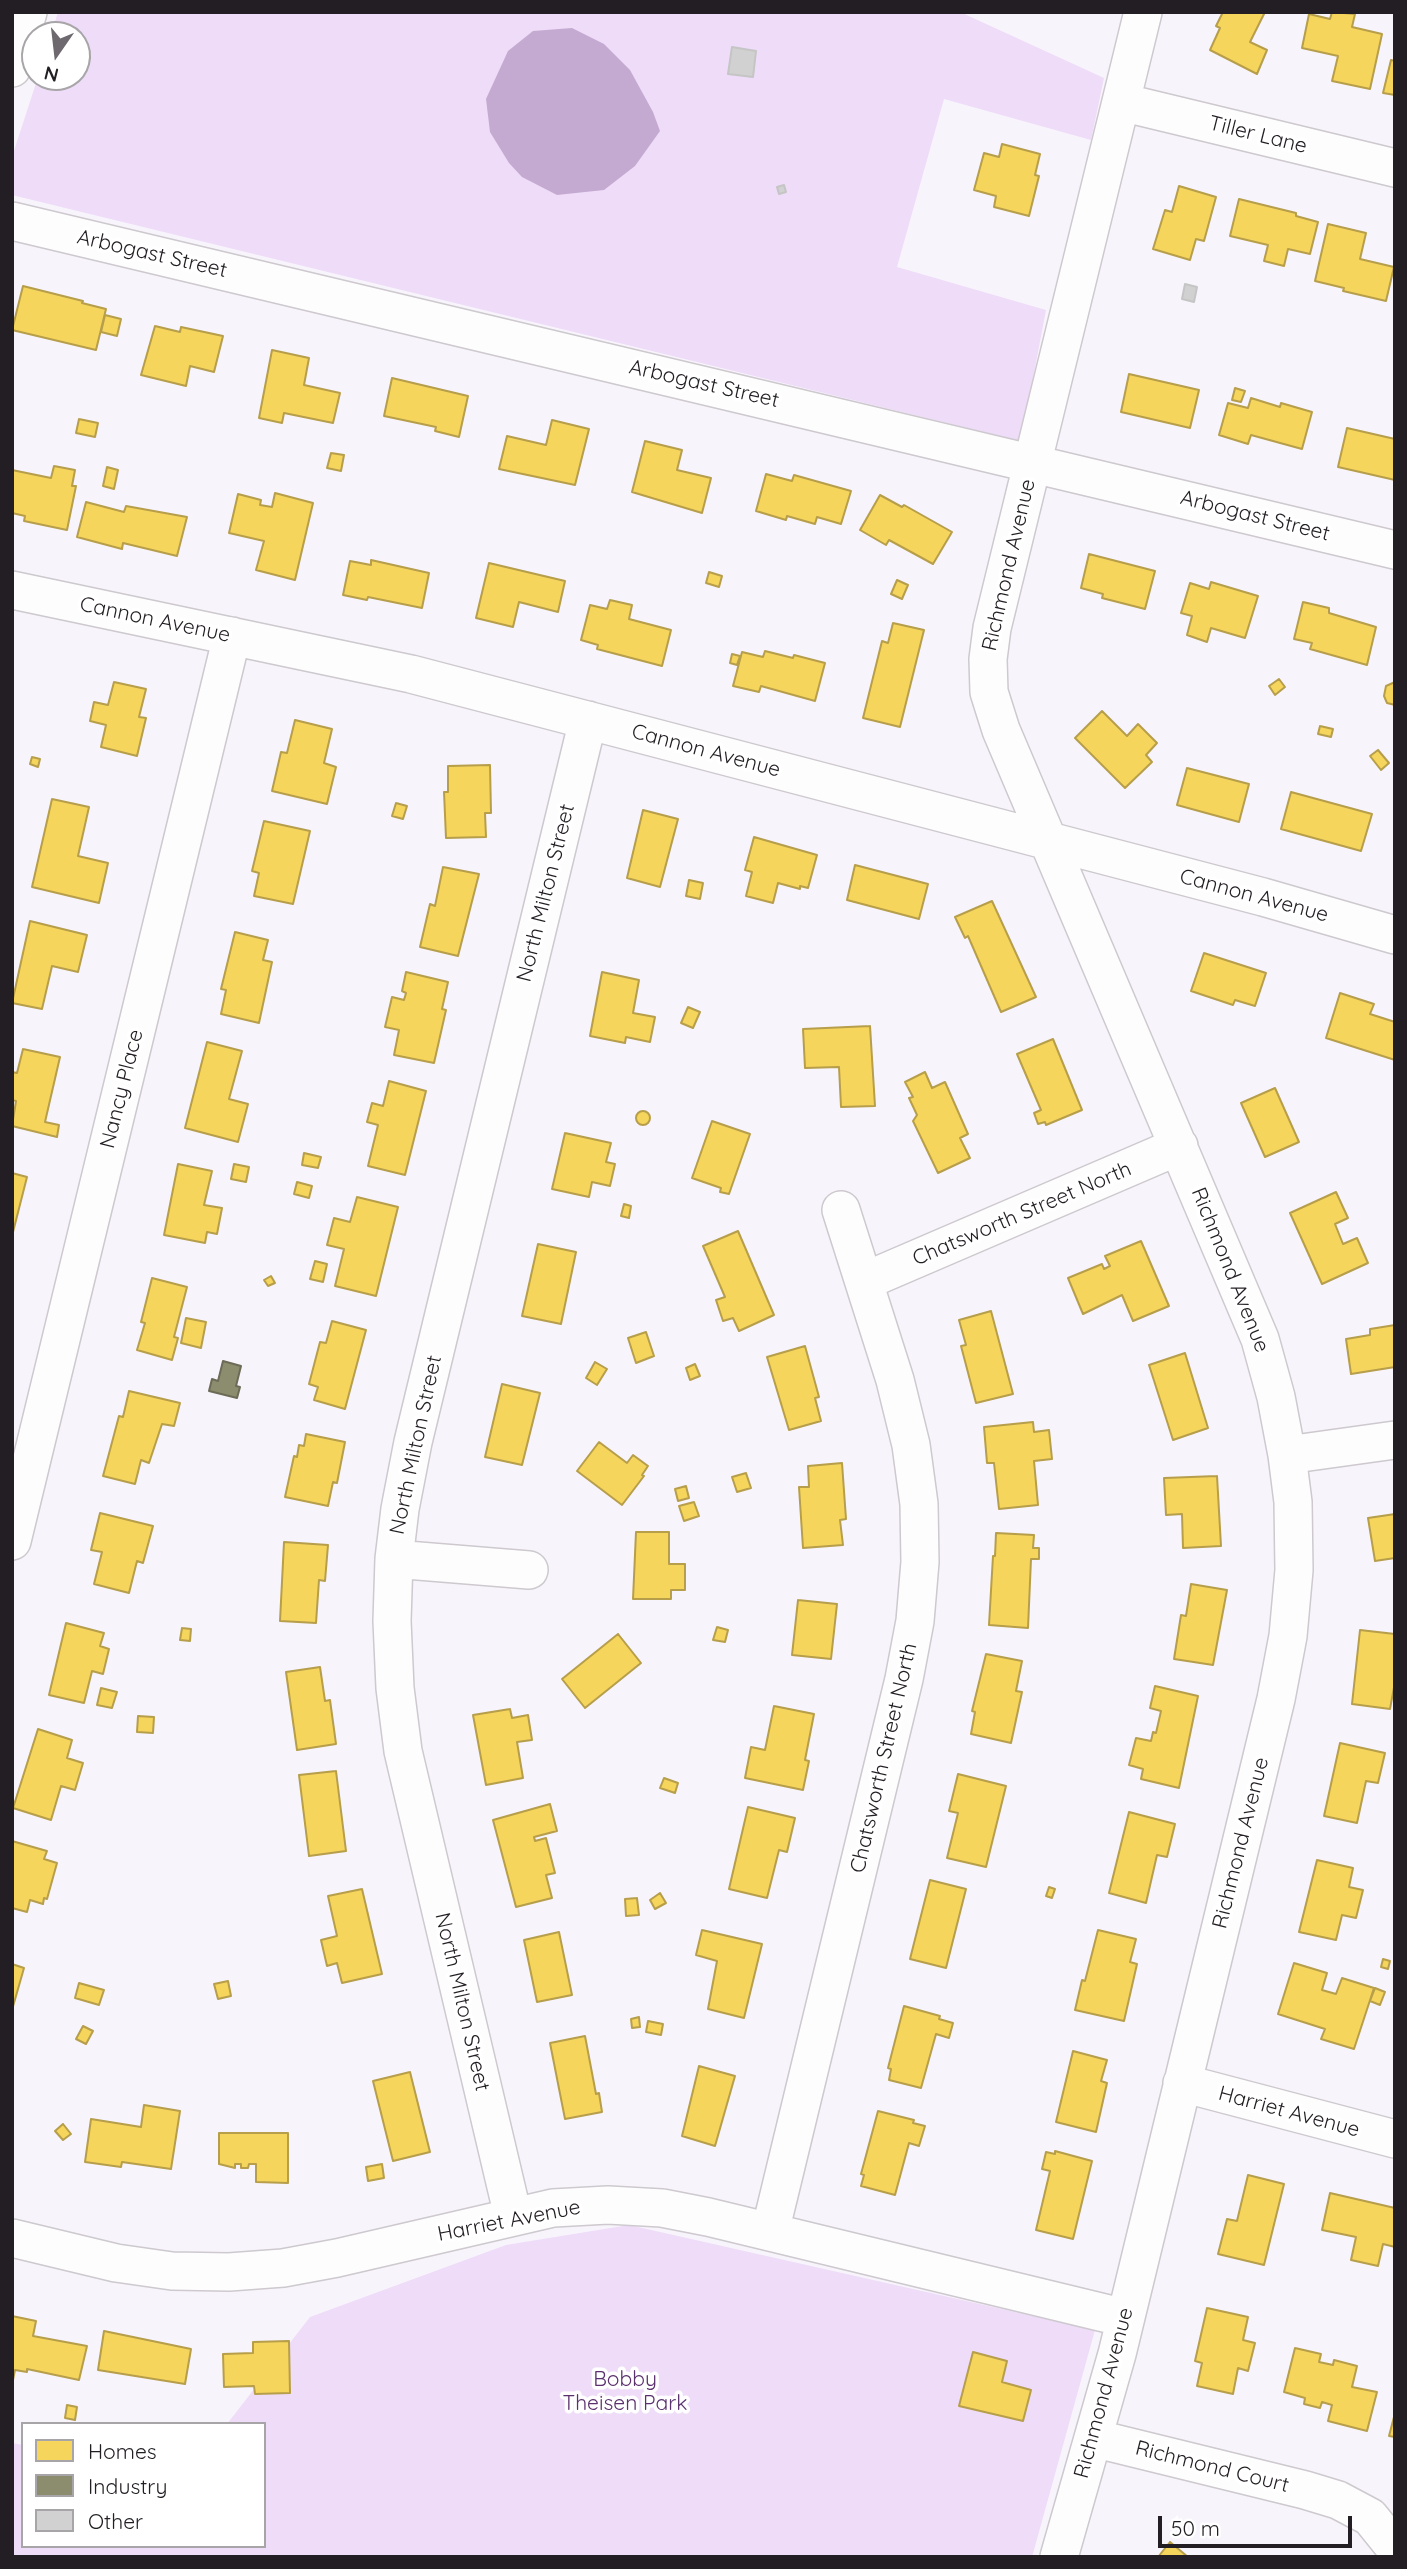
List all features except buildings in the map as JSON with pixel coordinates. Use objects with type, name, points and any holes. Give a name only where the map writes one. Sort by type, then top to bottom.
[{"type":"street","name":"Richmond Avenue","points":[[1059,2557],[1125,2318],[1276,1699],[1288,1636],[1294,1570],[1293,1502],[1287,1455],[1276,1397],[1260,1339],[1001,730],[989,692],[988,659],[992,628],[1143,12]]},
{"type":"street","name":"Tiller Lane","points":[[1121,102],[1395,168]]},
{"type":"street","name":"Arbogast Street","points":[[12,221],[1395,550]]},
{"type":"street","name":"Cannon Avenue","points":[[12,590],[411,674],[1263,897],[1395,935]]},
{"type":"street","name":"Nancy Place","points":[[12,1541],[232,636]]},
{"type":"street","name":"North Milton Street","points":[[513,2216],[403,1751],[393,1648],[394,1559],[413,1442],[588,720]]},
{"type":"street","name":"Chatsworth Street North","points":[[864,1281],[1179,1146]]},
{"type":"street","name":"Chatsworth Street North","points":[[770,2232],[901,1693],[915,1621],[920,1562],[919,1504],[911,1445],[895,1380],[841,1210]]},
{"type":"street","points":[[1287,1455],[1395,1440]]},
{"type":"street","points":[[394,1559],[529,1570]]},
{"type":"street","name":"Harriet Avenue","points":[[1182,2083],[1395,2140]]},
{"type":"street","name":"Harriet Avenue","points":[[12,2238],[116,2263],[172,2271],[229,2272],[283,2268],[337,2258],[553,2208],[608,2205],[662,2208],[1125,2318]]},
{"type":"street","name":"Richmond Court","points":[[1093,2438],[1338,2500],[1370,2517],[1395,2548]]},
{"type":"green space","points":[[58,12],[960,12],[1104,78],[1091,140],[944,99],[897,267],[1046,310],[1021,441],[12,195],[12,157],[33,91],[91,91],[91,21],[55,21]]},
{"type":"green space","name":"Bobby Theisen Park","points":[[629,2225],[1095,2330],[1032,2557],[12,2557],[12,2443],[21,2445],[21,2548],[266,2548],[266,2422],[229,2422],[310,2317],[506,2245]]},
{"type":"shaded area","points":[[572,28],[604,44],[630,70],[653,112],[660,131],[635,166],[604,190],[557,195],[522,177],[509,163],[490,132],[486,99],[508,51],[533,31]]}]
